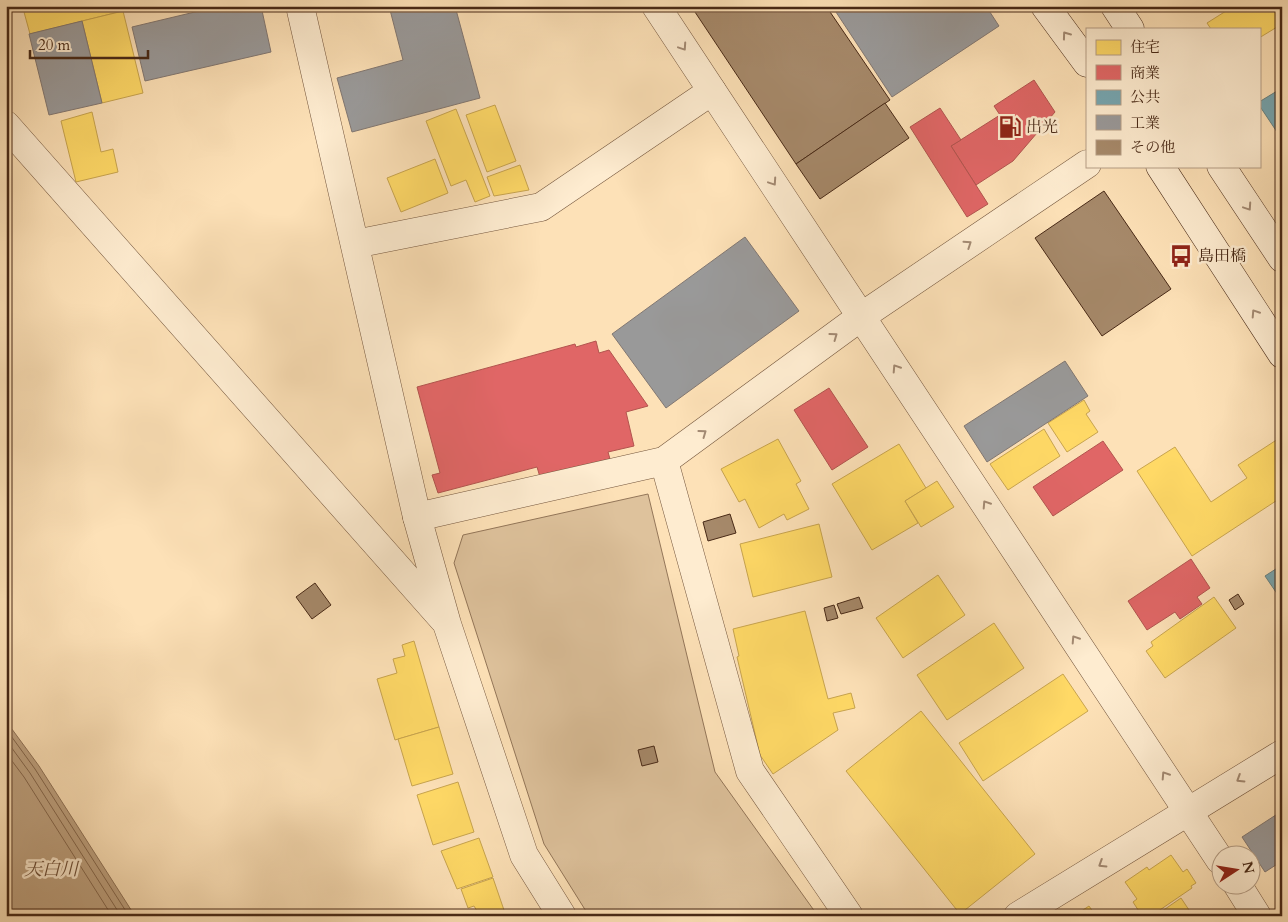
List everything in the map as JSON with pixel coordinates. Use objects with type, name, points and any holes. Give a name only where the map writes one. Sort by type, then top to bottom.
[{"type":"street","points":[[300,6],[417,517],[447,624],[524,855],[562,916]]},
{"type":"street","points":[[656,6],[1210,845]]},
{"type":"street","points":[[1045,6],[1086,62]]},
{"type":"street","points":[[1115,6],[1129,28]]},
{"type":"street","points":[[355,244],[541,207],[712,91]]},
{"type":"street","points":[[6,125],[447,624]]},
{"type":"street","points":[[417,517],[664,461],[862,316],[1086,165]]},
{"type":"street","points":[[1161,168],[1282,354]]},
{"type":"street","points":[[1222,168],[1282,258]]},
{"type":"street","points":[[664,461],[750,771],[849,916]]},
{"type":"street","points":[[1018,916],[1282,754]]},
{"type":"street","points":[[1244,894],[1258,916]]},
{"type":"shaded area","points":[[648,494],[715,772],[818,916],[589,916],[544,844],[454,563],[463,535]]},
{"type":"water","name":"天白川","points":[[6,721],[39,766],[135,916],[14,916],[6,905]]},
{"type":"building: 住宅","points":[[48,6],[122,6],[123,11],[30,34],[24,12]]},
{"type":"building: 住宅","points":[[1234,6],[1282,6],[1282,24],[1260,37],[1260,28],[1210,28],[1207,23]]},
{"type":"building: 住宅","points":[[123,11],[143,93],[102,103],[82,21]]},
{"type":"building: 住宅","points":[[495,105],[516,161],[487,172],[466,115]]},
{"type":"building: 住宅","points":[[456,109],[490,196],[475,202],[466,180],[451,186],[426,121]]},
{"type":"building: 住宅","points":[[92,112],[101,152],[113,149],[118,172],[76,182],[61,121]]},
{"type":"building: 住宅","points":[[435,159],[448,193],[401,212],[387,178]]},
{"type":"building: 住宅","points":[[520,165],[529,190],[494,196],[487,177]]},
{"type":"building: 住宅","points":[[1084,400],[1090,411],[1086,414],[1098,432],[1067,452],[1048,423]]},
{"type":"building: 住宅","points":[[1044,429],[1060,456],[1008,490],[990,464]]},
{"type":"building: 住宅","points":[[778,439],[801,481],[796,484],[809,509],[787,520],[784,514],[759,528],[745,499],[739,502],[721,469]]},
{"type":"building: 住宅","points":[[1278,439],[1282,445],[1282,497],[1192,556],[1137,471],[1175,447],[1211,502],[1247,478],[1238,465]]},
{"type":"building: 住宅","points":[[899,444],[926,488],[905,501],[918,523],[872,550],[832,484]]},
{"type":"building: 住宅","points":[[937,481],[954,507],[921,527],[905,501]]},
{"type":"building: 住宅","points":[[819,524],[832,577],[753,597],[740,544]]},
{"type":"building: 住宅","points":[[938,575],[965,615],[903,658],[876,618]]},
{"type":"building: 住宅","points":[[1214,597],[1236,628],[1165,678],[1146,651],[1153,646],[1151,642]]},
{"type":"building: 住宅","points":[[805,611],[828,699],[851,693],[855,708],[833,713],[838,730],[773,774],[760,755],[737,657],[739,656],[733,629]]},
{"type":"building: 住宅","points":[[994,623],[1024,668],[947,720],[917,675]]},
{"type":"building: 住宅","points":[[414,641],[439,727],[395,740],[377,679],[397,673],[393,659],[405,656],[402,645]]},
{"type":"building: 住宅","points":[[1063,674],[1088,711],[983,781],[959,743]]},
{"type":"building: 住宅","points":[[921,711],[1035,854],[960,914],[846,771]]},
{"type":"building: 住宅","points":[[439,727],[453,774],[412,786],[398,739]]},
{"type":"building: 住宅","points":[[458,782],[474,832],[433,845],[417,795]]},
{"type":"building: 住宅","points":[[479,838],[493,877],[457,889],[441,851]]},
{"type":"building: 住宅","points":[[1171,855],[1183,872],[1187,869],[1196,883],[1191,886],[1192,888],[1151,916],[1149,913],[1142,916],[1133,902],[1137,899],[1125,882],[1147,867],[1149,870]]},
{"type":"building: 住宅","points":[[493,878],[506,916],[480,916],[474,906],[468,908],[461,889]]},
{"type":"building: 住宅","points":[[1181,898],[1193,916],[1155,916]]},
{"type":"building: 住宅","points":[[1089,906],[1096,916],[1074,916]]},
{"type":"building: 商業","points":[[1034,80],[1055,112],[1013,161],[976,185],[951,146],[1000,115],[994,106]]},
{"type":"building: 商業","points":[[940,108],[961,140],[951,146],[988,204],[967,217],[910,127]]},
{"type":"building: 商業","points":[[596,341],[599,353],[609,350],[648,406],[626,412],[634,446],[608,452],[610,459],[540,477],[537,467],[438,493],[432,475],[440,473],[417,387],[575,344],[576,347]]},
{"type":"building: 商業","points":[[829,388],[868,447],[832,470],[794,410]]},
{"type":"building: 商業","points":[[1103,441],[1123,470],[1053,516],[1033,487]]},
{"type":"building: 商業","points":[[1191,559],[1210,588],[1197,597],[1202,604],[1180,619],[1175,612],[1147,630],[1128,601]]},
{"type":"building: 公共","points":[[1282,88],[1281,138],[1260,106],[1260,101]]},
{"type":"building: 公共","points":[[1282,565],[1282,601],[1265,576]]},
{"type":"building: 工業","points":[[220,6],[261,6],[271,52],[145,81],[132,27]]},
{"type":"building: 工業","points":[[389,6],[455,6],[480,98],[352,132],[337,78],[403,60]]},
{"type":"building: 工業","points":[[832,6],[986,6],[999,26],[892,97]]},
{"type":"building: 工業","points":[[82,21],[102,103],[49,115],[29,34]]},
{"type":"building: 工業","points":[[745,237],[799,311],[666,408],[612,334]]},
{"type":"building: 工業","points":[[1065,361],[1088,396],[987,462],[964,426]]},
{"type":"building: 工業","points":[[1282,811],[1282,861],[1265,872],[1260,864],[1260,844],[1247,844],[1242,837]]},
{"type":"building: その他","points":[[691,6],[826,6],[890,100],[796,164]]},
{"type":"building: その他","points":[[885,103],[909,138],[820,199],[796,164]]},
{"type":"building: その他","points":[[1104,191],[1171,289],[1102,336],[1035,238]]},
{"type":"building: その他","points":[[730,514],[736,533],[708,541],[703,522]]},
{"type":"building: その他","points":[[315,583],[331,605],[312,619],[296,597]]},
{"type":"building: その他","points":[[1238,594],[1244,604],[1235,610],[1229,600]]},
{"type":"building: その他","points":[[859,597],[863,608],[841,614],[837,604]]},
{"type":"building: その他","points":[[834,605],[838,618],[827,621],[824,608]]},
{"type":"building: その他","points":[[654,746],[658,762],[642,766],[638,750]]},
{"type":"place","name":"出光","points":[[1010,127]]},
{"type":"place","name":"島田橋","points":[[1181,256]]}]
